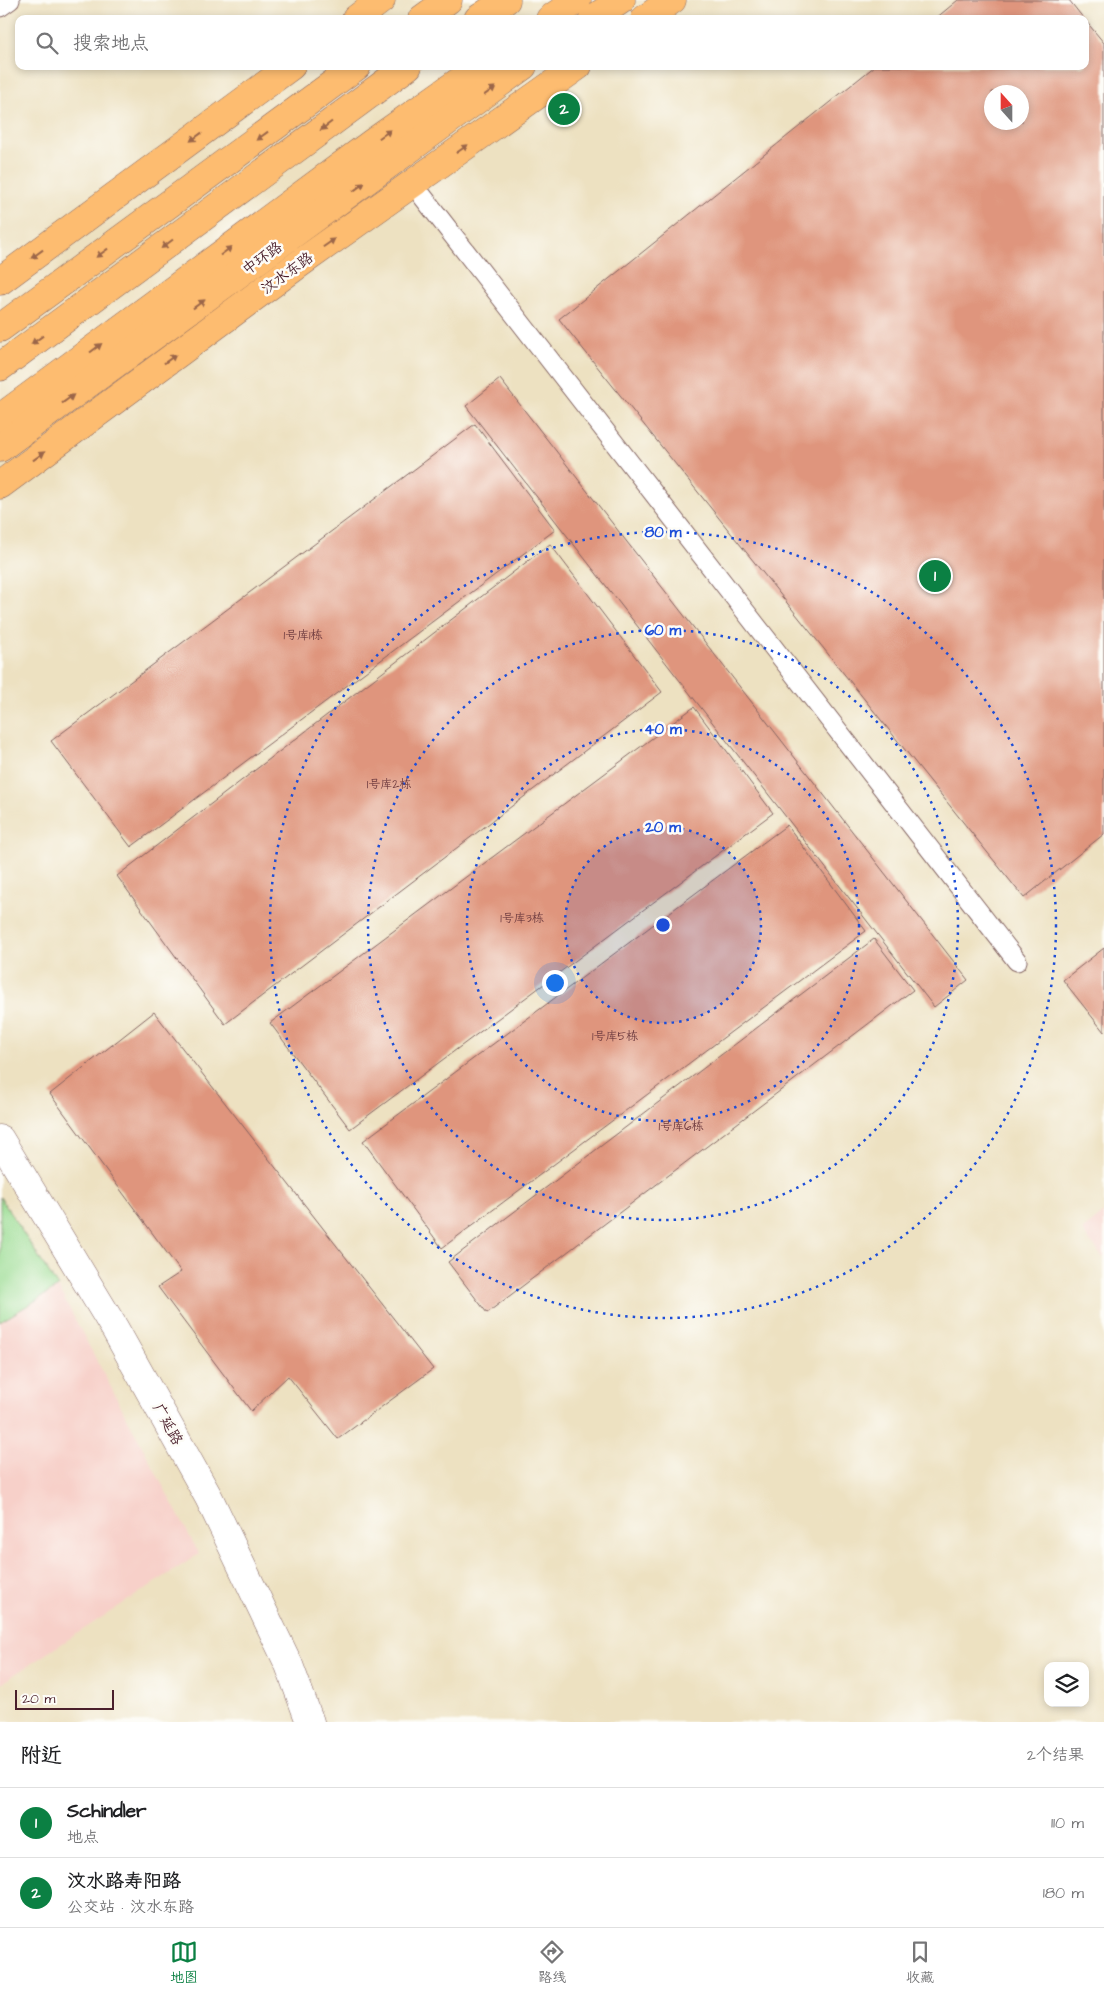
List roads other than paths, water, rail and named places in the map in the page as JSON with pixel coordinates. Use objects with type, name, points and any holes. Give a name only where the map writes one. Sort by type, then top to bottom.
[{"type":"main road","points":[[361,15],[381,0]]},
{"type":"main road","points":[[427,15],[448,0]]},
{"type":"main road","points":[[484,15],[506,0]]},
{"type":"main road","points":[[556,15],[577,0]]},
{"type":"main road","points":[[599,15],[621,0]]},
{"type":"main road","points":[[651,15],[672,0]]},
{"type":"main road","points":[[0,281],[286,70]]},
{"type":"main road","points":[[0,328],[352,70]]},
{"type":"main road","points":[[0,368],[403,70]]},
{"type":"main road","points":[[0,418],[372,143],[475,70]]},
{"type":"main road","name":"中环路","points":[[0,448],[518,70]]},
{"type":"main road","name":"汶水东路","points":[[0,485],[298,264],[572,70]]},
{"type":"street","name":"广延路","points":[[0,1139],[115,1329],[209,1498],[289,1665],[310,1722]]},
{"type":"lane","points":[[0,8],[10,0]]},
{"type":"lane","points":[[413,184],[1017,961]]},
{"type":"place","name":"汶水路寿阳路","points":[[564,109]]},
{"type":"place","name":"Schindler","points":[[935,576]]}]
